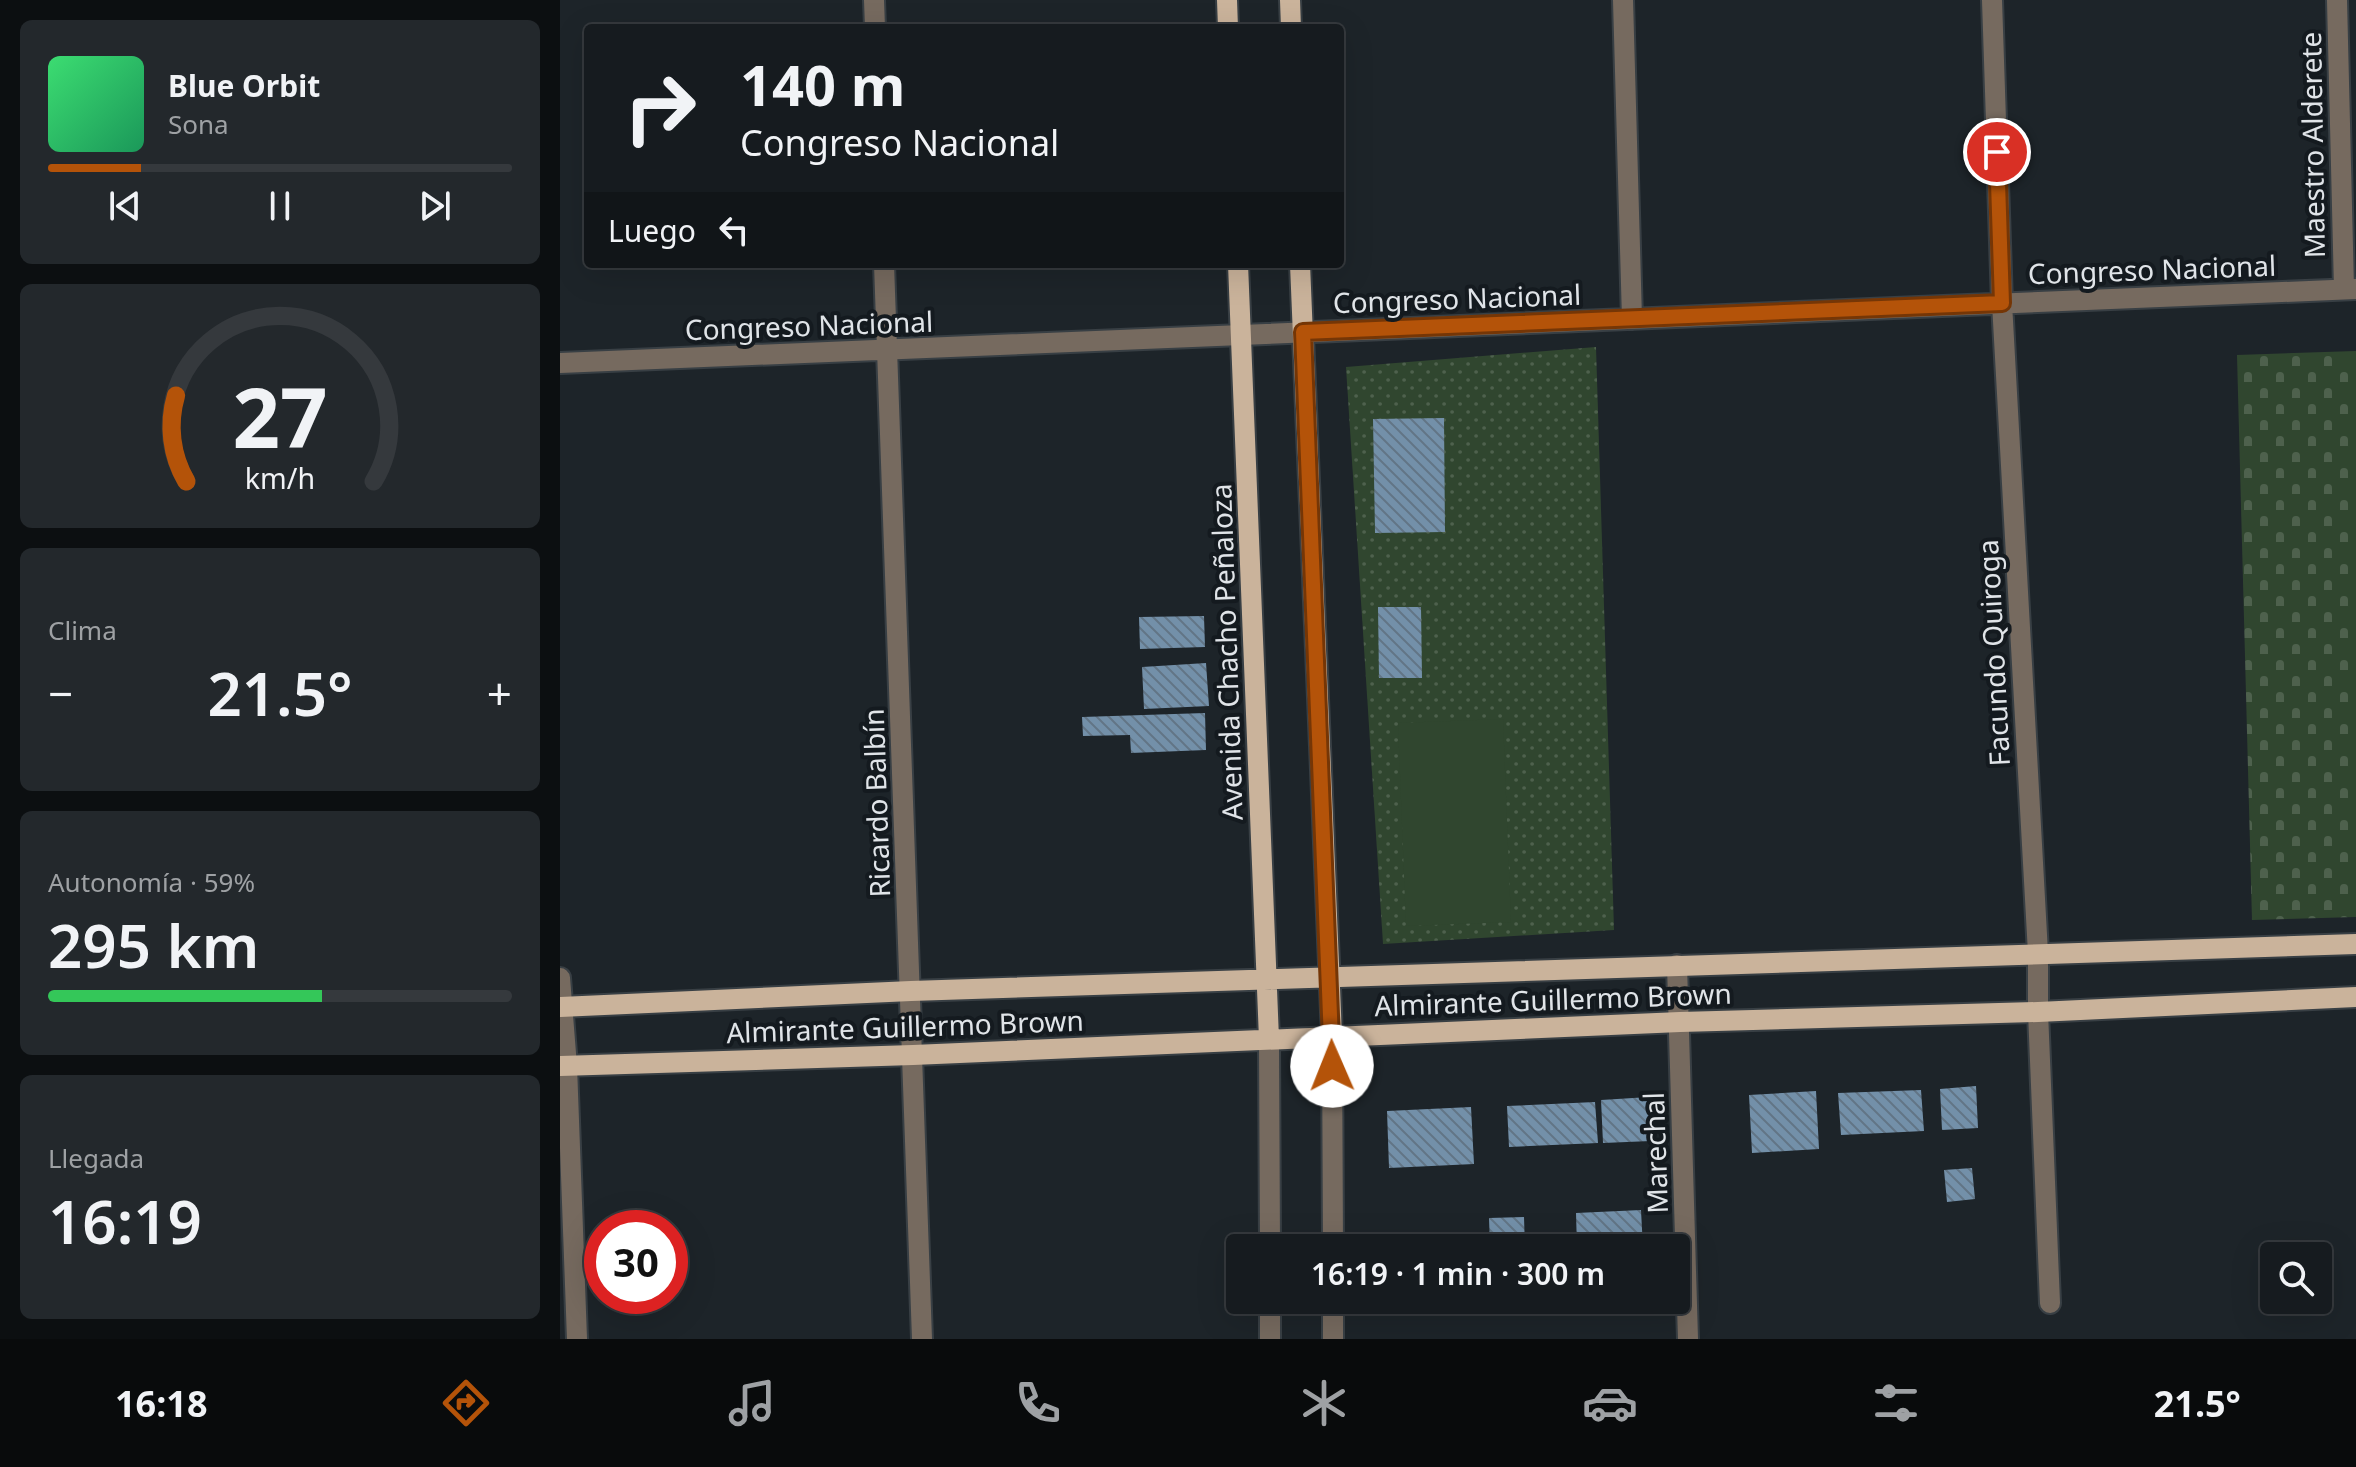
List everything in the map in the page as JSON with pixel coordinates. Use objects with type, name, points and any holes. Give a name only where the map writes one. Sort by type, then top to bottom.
[{"type":"main road","points":[[1227,0],[1228,24]]},
{"type":"main road","points":[[1290,0],[1291,24]]},
{"type":"main road","name":"Avenida Chacho Peñaloza","points":[[1238,268],[1269,1039]]},
{"type":"main road","points":[[1300,268],[1332,1036]]},
{"type":"main road","name":"Almirante Guillermo Brown","points":[[561,1007],[911,991],[2356,944]]},
{"type":"main road","name":"Almirante Guillermo Brown","points":[[564,1066],[913,1055],[1680,1022],[2038,1012],[2356,997]]},
{"type":"street","points":[[874,0],[875,24]]},
{"type":"street","points":[[1623,0],[1632,319]]},
{"type":"street","name":"Facundo Quiroga","points":[[1992,0],[2002,303],[2038,953],[2050,1303]]},
{"type":"street","name":"Maestro Alderete","points":[[2337,0],[2350,289]]},
{"type":"street","name":"Ricardo Balbín","points":[[884,268],[922,1339]]},
{"type":"street","name":"Congreso Nacional","points":[[560,363],[2350,289]]},
{"type":"street","name":"Marechal","points":[[1677,965],[1688,1339]]},
{"type":"street","points":[[560,978],[577,1339]]},
{"type":"street","points":[[1332,1036],[1333,1234]]},
{"type":"street","points":[[1269,1039],[1270,1234]]},
{"type":"street","points":[[1270,1314],[1270,1339]]},
{"type":"street","points":[[1333,1314],[1333,1339]]},
{"type":"green space","points":[[1596,347],[1614,930],[1383,944],[1346,367]]},
{"type":"green space","points":[[2356,351],[2356,917],[2252,920],[2237,355]]},
{"type":"green space","points":[[1503,719],[1511,922],[1406,926],[1398,723]]},
{"type":"building","points":[[1444,418],[1445,532],[1375,533],[1373,419]]},
{"type":"building","points":[[1378,607],[1421,607],[1422,678],[1379,678]]},
{"type":"building","points":[[1204,616],[1205,647],[1140,649],[1139,617]]},
{"type":"building","points":[[1206,663],[1209,706],[1144,709],[1142,667]]},
{"type":"building","points":[[1205,713],[1206,750],[1131,753],[1130,735],[1083,736],[1082,717]]},
{"type":"building","points":[[1976,1086],[1978,1128],[1942,1130],[1940,1089]]},
{"type":"building","points":[[1921,1090],[1924,1131],[1841,1135],[1838,1093]]},
{"type":"building","points":[[1816,1091],[1819,1149],[1752,1153],[1749,1095]]},
{"type":"building","points":[[1649,1097],[1651,1141],[1603,1143],[1601,1100]]},
{"type":"building","points":[[1595,1102],[1598,1143],[1509,1147],[1507,1106]]},
{"type":"building","points":[[1471,1107],[1474,1164],[1389,1168],[1387,1111]]},
{"type":"building","points":[[1972,1168],[1975,1199],[1947,1202],[1944,1170]]},
{"type":"building","points":[[1641,1210],[1642,1234],[1577,1234],[1576,1213]]},
{"type":"building","points":[[1524,1217],[1525,1234],[1490,1234],[1489,1218]]},
{"type":"route","points":[[1332,1066],[1303,332],[2002,303],[1997,152]]}]
